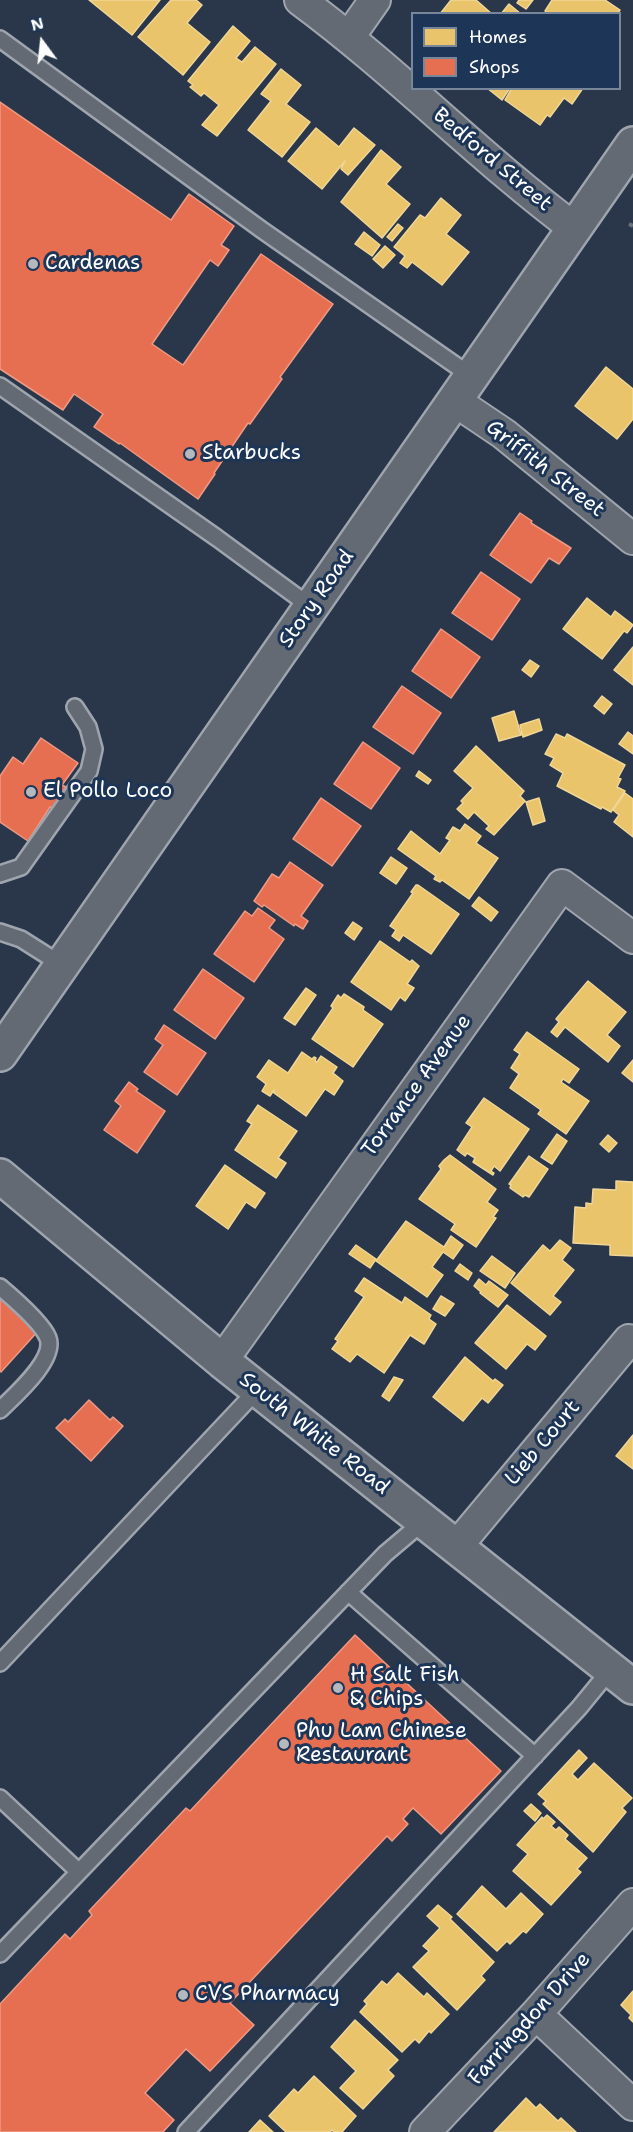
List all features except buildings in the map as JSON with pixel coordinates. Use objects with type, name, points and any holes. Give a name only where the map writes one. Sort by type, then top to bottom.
[{"type":"street","name":"Bedford Street","points":[[300,0],[350,37],[525,191],[574,228]]},
{"type":"street","points":[[350,37],[375,0]]},
{"type":"street","name":"Story Road","points":[[5,1037],[62,964],[633,144]]},
{"type":"street","name":"Griffith Street","points":[[463,388],[504,434],[633,539]]},
{"type":"street","name":"Torrance Avenue","points":[[222,1361],[562,885],[633,938]]},
{"type":"street","name":"South White Road","points":[[0,1176],[222,1361],[622,1678]]},
{"type":"street","name":"Lieb Court","points":[[457,1546],[629,1340]]},
{"type":"street","name":"Farringdon Drive","points":[[425,2132],[536,2014],[633,1904]]},
{"type":"street","points":[[536,2014],[633,2104]]},
{"type":"lane","points":[[0,39],[272,237],[463,388]]},
{"type":"lane","points":[[0,386],[218,538],[311,607]]},
{"type":"lane","points":[[0,874],[21,867],[89,771],[94,749],[88,727],[75,707]]},
{"type":"lane","points":[[0,932],[21,939],[62,964]]},
{"type":"lane","points":[[0,1287],[48,1337],[49,1347],[34,1376],[0,1410]]},
{"type":"lane","points":[[0,1663],[258,1389]]},
{"type":"lane","points":[[0,1954],[385,1554],[424,1521]]},
{"type":"lane","points":[[348,1593],[535,1756]]},
{"type":"lane","points":[[186,2132],[579,1708],[622,1678]]},
{"type":"lane","points":[[0,1798],[79,1872]]},
{"type":"place","name":"Cardenas","points":[[33,264]]},
{"type":"place","name":"Starbucks","points":[[190,454]]},
{"type":"place","name":"El Pollo Loco","points":[[31,792]]},
{"type":"place","name":"H Salt Fish & Chips","points":[[338,1688]]},
{"type":"place","name":"Phu Lam Chinese Restaurant","points":[[284,1744]]},
{"type":"place","name":"CVS Pharmacy","points":[[183,1995]]}]
